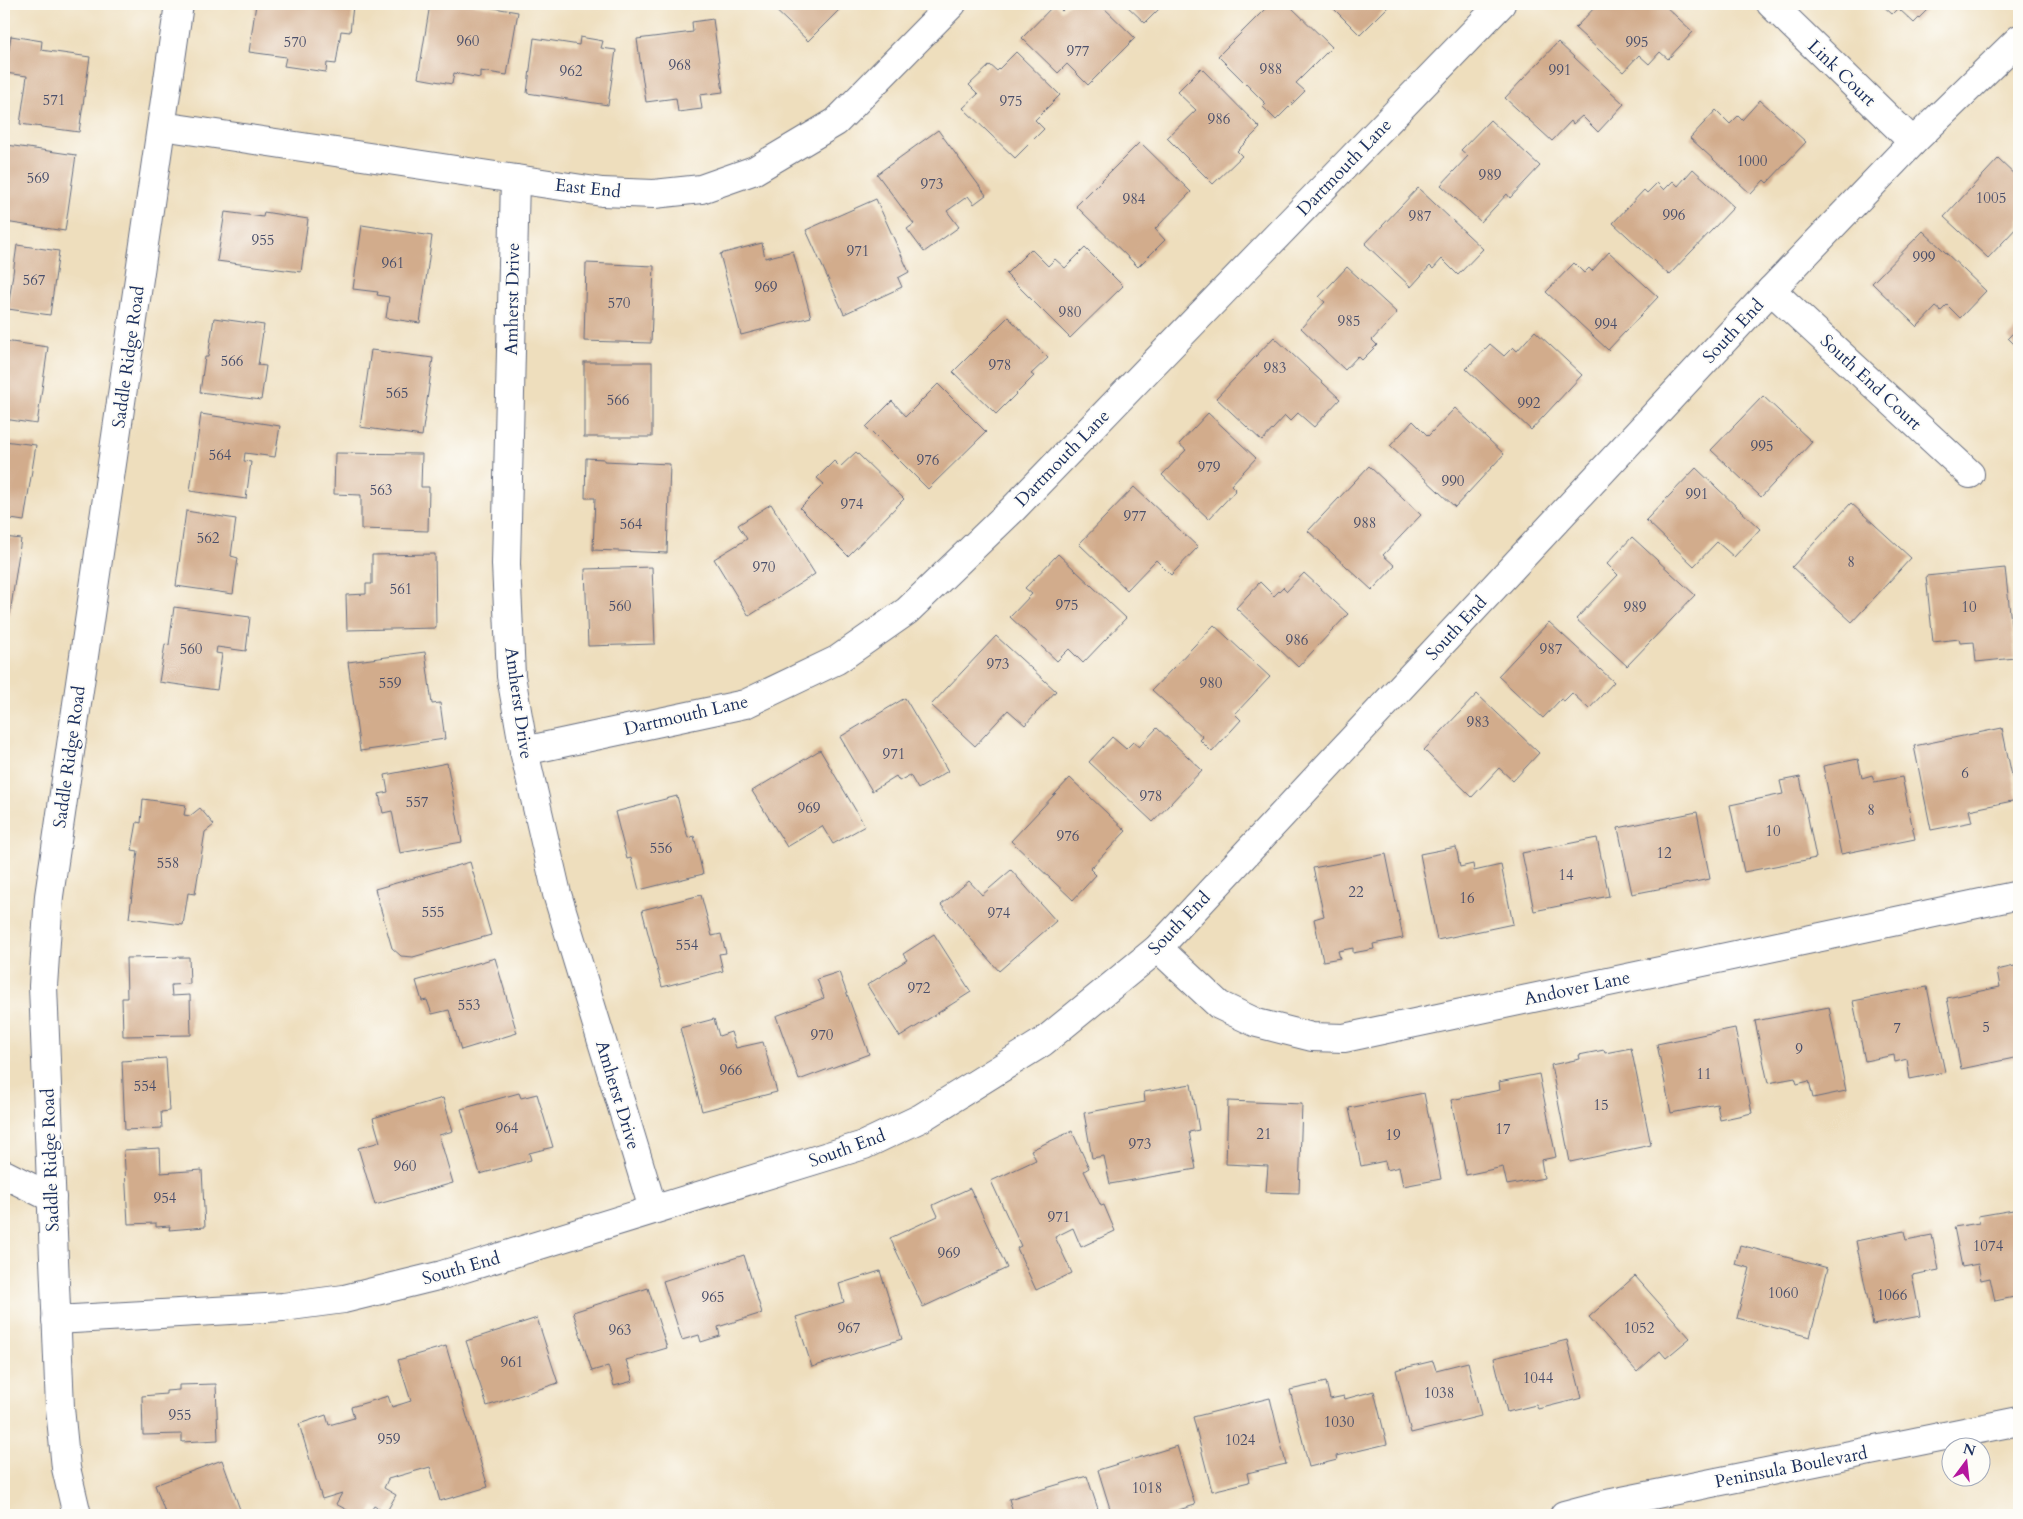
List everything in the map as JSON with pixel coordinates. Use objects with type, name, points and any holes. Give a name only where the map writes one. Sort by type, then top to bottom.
[{"type":"street","name":"Saddle Ridge Road","points":[[77,1515],[66,1468],[60,1408],[56,1320],[43,986],[49,896],[179,4]]},
{"type":"street","name":"East End","points":[[162,126],[602,192],[654,194],[701,189],[755,170],[836,122],[952,4]]},
{"type":"street","name":"Dartmouth Lane","points":[[524,751],[745,704],[837,660],[907,611],[1013,509],[1501,4]]},
{"type":"street","name":"Link Court","points":[[1771,4],[1913,142]]},
{"type":"street","name":"South End","points":[[56,1320],[283,1307],[344,1299],[442,1275],[864,1145],[921,1118],[1043,1042],[1158,948],[1771,290],[1913,142],[2019,40]]},
{"type":"street","name":"Amherst Drive","points":[[515,179],[506,564],[511,676],[524,751],[557,894],[653,1209]]},
{"type":"street","name":"South End Court","points":[[1771,290],[1970,474]]},
{"type":"street","name":"Andover Lane","points":[[1158,948],[1219,1005],[1257,1023],[1312,1037],[1344,1038],[2019,895]]},
{"type":"street","points":[[4,1174],[52,1198]]},
{"type":"street","name":"Peninsula Boulevard","points":[[1564,1515],[1602,1505],[2019,1421]]},
{"type":"building","points":[[256,4],[335,4],[353,6],[350,32],[341,31],[336,64],[327,63],[326,72],[284,66],[286,57],[249,52]]},
{"type":"building","points":[[430,4],[470,4],[518,12],[507,75],[480,71],[480,78],[454,73],[452,84],[418,78]]},
{"type":"building","points":[[769,4],[845,4],[808,41]]},
{"type":"building","points":[[1055,4],[1062,11],[1069,4],[1100,4],[1135,38],[1088,85],[1067,64],[1058,73],[1022,38]]},
{"type":"building","points":[[1125,4],[1164,4],[1145,23]]},
{"type":"building","points":[[1270,4],[1288,4],[1332,47],[1296,83],[1305,91],[1276,120],[1263,107],[1266,104],[1218,56]]},
{"type":"building","points":[[1329,4],[1391,4],[1360,35]]},
{"type":"building","points":[[1598,4],[1663,4],[1693,32],[1668,59],[1660,52],[1649,64],[1639,55],[1623,72],[1575,28]]},
{"type":"building","points":[[1881,4],[1933,4],[1914,23],[1898,8],[1892,14]]},
{"type":"building","points":[[713,19],[723,92],[700,95],[702,109],[678,112],[676,98],[646,102],[637,39],[693,32],[692,22]]},
{"type":"building","points":[[11,36],[42,41],[41,50],[90,57],[79,132],[20,124],[27,76],[5,73]]},
{"type":"building","points":[[580,37],[603,41],[601,48],[616,50],[608,105],[527,93],[534,38],[579,45]]},
{"type":"building","points":[[1558,42],[1624,104],[1598,132],[1582,116],[1573,124],[1571,121],[1552,141],[1505,98]]},
{"type":"building","points":[[1016,52],[1060,95],[1035,120],[1044,129],[1015,158],[963,108],[978,94],[969,85],[990,65],[997,71]]},
{"type":"building","points":[[1201,68],[1260,128],[1237,151],[1242,156],[1213,184],[1167,138],[1196,110],[1177,92]]},
{"type":"building","points":[[1760,100],[1806,142],[1767,183],[1764,180],[1751,194],[1690,138],[1716,110],[1730,124],[1738,116],[1742,120]]},
{"type":"building","points":[[1490,120],[1540,166],[1510,198],[1507,194],[1481,222],[1441,185],[1468,156],[1461,150]]},
{"type":"building","points":[[938,130],[986,195],[974,204],[968,196],[947,211],[959,227],[924,252],[907,229],[914,224],[877,174]]},
{"type":"building","points":[[1140,142],[1191,192],[1155,229],[1165,240],[1138,267],[1076,206]]},
{"type":"building","points":[[7,145],[76,155],[65,231],[5,222],[9,194],[4,193],[4,164]]},
{"type":"building","points":[[1998,159],[2019,179],[2019,225],[1988,258],[1944,217]]},
{"type":"building","points":[[1693,169],[1734,207],[1669,275],[1613,223],[1644,190],[1647,193],[1657,183],[1664,190],[1673,181],[1678,186]]},
{"type":"building","points":[[1418,188],[1483,249],[1458,275],[1442,259],[1433,269],[1430,266],[1411,287],[1365,244]]},
{"type":"building","points":[[876,199],[909,272],[898,278],[902,287],[844,314],[806,230]]},
{"type":"building","points":[[225,212],[263,217],[264,212],[308,219],[301,272],[217,261]]},
{"type":"building","points":[[362,225],[432,236],[420,323],[386,318],[389,297],[377,295],[378,292],[353,289]]},
{"type":"building","points":[[1923,231],[1986,291],[1960,318],[1947,305],[1941,311],[1936,307],[1917,327],[1872,283]]},
{"type":"building","points":[[762,243],[765,258],[793,251],[811,317],[741,335],[720,254]]},
{"type":"building","points":[[17,245],[59,251],[50,315],[8,309]]},
{"type":"building","points":[[1085,248],[1123,286],[1070,338],[1006,274],[1031,249],[1048,266],[1055,259],[1065,268]]},
{"type":"building","points":[[1609,252],[1658,297],[1608,350],[1546,292],[1574,263],[1584,273],[1589,268],[1592,271]]},
{"type":"building","points":[[586,263],[654,266],[651,343],[584,341]]},
{"type":"building","points":[[1347,267],[1397,313],[1372,340],[1377,345],[1362,360],[1358,356],[1345,370],[1301,328],[1325,302],[1319,297]]},
{"type":"building","points":[[1008,317],[1048,358],[1031,374],[1034,376],[996,414],[953,372]]},
{"type":"building","points":[[214,318],[264,325],[258,365],[266,366],[261,400],[200,392],[205,357],[208,357]]},
{"type":"building","points":[[2019,327],[2019,349],[2008,338]]},
{"type":"building","points":[[1535,331],[1582,375],[1531,430],[1466,369],[1490,344],[1504,356],[1513,347],[1517,351]]},
{"type":"building","points":[[1274,337],[1340,399],[1314,427],[1298,413],[1290,421],[1285,416],[1262,441],[1216,398]]},
{"type":"building","points":[[4,341],[48,347],[37,424],[4,419]]},
{"type":"building","points":[[371,350],[433,358],[422,436],[360,427]]},
{"type":"building","points":[[584,362],[652,362],[652,437],[584,437]]},
{"type":"building","points":[[938,384],[986,432],[928,489],[866,427],[892,401],[906,416]]},
{"type":"building","points":[[1763,396],[1812,442],[1761,497],[1711,450]]},
{"type":"building","points":[[1455,408],[1504,454],[1455,507],[1390,446],[1413,421],[1428,436]]},
{"type":"building","points":[[1208,413],[1256,458],[1231,485],[1236,490],[1209,519],[1162,475],[1186,450],[1179,444]]},
{"type":"building","points":[[201,414],[280,426],[275,457],[245,453],[244,461],[251,462],[246,499],[190,491]]},
{"type":"building","points":[[4,441],[36,445],[24,521],[4,518]]},
{"type":"building","points":[[856,452],[904,499],[848,556],[800,508],[824,484],[817,478],[834,461],[840,467]]},
{"type":"building","points":[[335,453],[422,454],[421,487],[429,487],[428,531],[361,529],[361,495],[334,494]]},
{"type":"building","points":[[586,458],[604,459],[604,461],[670,464],[667,553],[593,550],[595,498],[585,498]]},
{"type":"building","points":[[1369,466],[1421,515],[1383,555],[1395,566],[1372,590],[1308,531]]},
{"type":"building","points":[[1696,468],[1760,529],[1734,557],[1717,542],[1694,566],[1646,520]]},
{"type":"building","points":[[1134,487],[1198,547],[1171,575],[1156,560],[1127,590],[1079,544]]},
{"type":"building","points":[[1851,503],[1911,558],[1852,622],[1792,567]]},
{"type":"building","points":[[771,504],[815,574],[749,616],[714,559],[747,539],[738,525]]},
{"type":"building","points":[[186,511],[236,519],[231,556],[238,558],[233,594],[176,586]]},
{"type":"building","points":[[4,537],[21,539],[10,614],[4,613]]},
{"type":"building","points":[[1632,537],[1695,595],[1627,666],[1576,619],[1618,575],[1607,564]]},
{"type":"building","points":[[435,554],[436,628],[347,630],[346,595],[366,594],[366,584],[372,584],[372,555]]},
{"type":"building","points":[[1058,554],[1126,618],[1083,663],[1069,649],[1057,661],[1010,617],[1032,594],[1025,588]]},
{"type":"building","points":[[652,567],[655,644],[588,646],[585,569]]},
{"type":"building","points":[[2005,568],[2015,658],[1976,662],[1974,642],[1960,643],[1959,639],[1933,642],[1926,576]]},
{"type":"building","points":[[1304,573],[1348,614],[1298,667],[1236,608],[1260,582],[1274,596],[1283,587],[1287,591]]},
{"type":"building","points":[[174,607],[250,617],[246,651],[217,647],[216,653],[222,654],[217,690],[159,682],[165,644],[169,645]]},
{"type":"building","points":[[1549,622],[1614,682],[1589,709],[1572,693],[1564,701],[1561,699],[1543,718],[1498,676]]},
{"type":"building","points":[[1214,625],[1270,677],[1235,714],[1241,720],[1212,752],[1200,740],[1203,737],[1152,690]]},
{"type":"building","points":[[996,636],[1056,691],[1025,725],[1008,710],[975,746],[931,705]]},
{"type":"building","points":[[425,652],[432,704],[440,703],[445,739],[360,751],[348,662]]},
{"type":"building","points":[[1477,694],[1539,753],[1513,781],[1499,768],[1472,797],[1424,750]]},
{"type":"building","points":[[905,698],[948,771],[918,789],[910,775],[899,781],[896,776],[872,791],[840,737]]},
{"type":"building","points":[[1157,728],[1202,770],[1153,822],[1089,762],[1112,737],[1126,749],[1133,742],[1139,747]]},
{"type":"building","points":[[2002,728],[2017,800],[1969,810],[1972,822],[1931,830],[1914,746]]},
{"type":"building","points":[[820,750],[865,826],[833,844],[822,826],[787,847],[752,791]]},
{"type":"building","points":[[1858,759],[1862,778],[1872,775],[1874,782],[1902,777],[1915,839],[1841,854],[1823,766]]},
{"type":"building","points":[[447,763],[462,842],[400,853],[392,811],[383,813],[379,794],[388,792],[385,775]]},
{"type":"building","points":[[1800,777],[1816,858],[1744,872],[1730,805],[1783,794],[1780,781]]},
{"type":"building","points":[[1070,778],[1126,831],[1090,869],[1096,875],[1073,900],[1011,841]]},
{"type":"building","points":[[677,796],[688,838],[694,836],[703,874],[639,890],[631,858],[627,859],[615,812]]},
{"type":"building","points":[[143,799],[186,805],[184,815],[190,816],[200,808],[214,825],[205,832],[195,894],[188,893],[183,925],[129,918],[138,851],[132,850],[137,822],[141,823]]},
{"type":"building","points":[[1697,812],[1710,879],[1632,894],[1618,828]]},
{"type":"building","points":[[1597,838],[1609,896],[1534,911],[1522,853]]},
{"type":"building","points":[[1456,847],[1460,867],[1473,864],[1474,871],[1501,865],[1513,924],[1437,940],[1420,854]]},
{"type":"building","points":[[1386,854],[1403,938],[1373,944],[1374,949],[1353,953],[1353,948],[1338,951],[1340,958],[1323,961],[1314,919],[1324,916],[1313,868]]},
{"type":"building","points":[[470,862],[491,935],[413,957],[401,956],[392,948],[375,889]]},
{"type":"building","points":[[1011,870],[1056,921],[999,971],[941,905],[969,881],[982,895]]},
{"type":"building","points":[[701,895],[712,936],[721,934],[726,953],[719,954],[723,971],[662,987],[642,910]]},
{"type":"building","points":[[934,934],[971,992],[900,1037],[867,985],[907,960],[903,954]]},
{"type":"building","points":[[189,957],[190,984],[171,985],[172,996],[190,995],[191,1035],[123,1036],[122,998],[127,998],[126,958]]},
{"type":"building","points":[[495,958],[517,1033],[461,1050],[449,1010],[432,1014],[427,1000],[422,1001],[416,981]]},
{"type":"building","points":[[2019,965],[2019,1057],[1961,1069],[1947,998],[2000,987],[1997,970]]},
{"type":"building","points":[[839,972],[869,1054],[799,1080],[776,1016],[824,998],[817,979]]},
{"type":"building","points":[[1927,987],[1945,1072],[1910,1079],[1907,1059],[1895,1062],[1894,1055],[1865,1061],[1853,1001]]},
{"type":"building","points":[[1829,1007],[1846,1091],[1813,1098],[1809,1081],[1797,1084],[1795,1078],[1768,1083],[1755,1021]]},
{"type":"building","points":[[714,1019],[719,1036],[731,1032],[736,1048],[763,1042],[777,1092],[702,1111],[680,1028]]},
{"type":"building","points":[[1735,1028],[1752,1113],[1720,1120],[1717,1104],[1671,1113],[1657,1044]]},
{"type":"building","points":[[1631,1048],[1651,1145],[1570,1162],[1551,1065],[1580,1059],[1579,1055],[1604,1050],[1605,1053]]},
{"type":"building","points":[[166,1058],[169,1111],[161,1112],[162,1128],[125,1130],[122,1061]]},
{"type":"building","points":[[1539,1074],[1556,1157],[1541,1160],[1544,1178],[1507,1185],[1503,1167],[1466,1175],[1451,1100],[1500,1090],[1499,1082]]},
{"type":"building","points":[[1191,1084],[1199,1130],[1189,1132],[1196,1169],[1110,1184],[1104,1156],[1092,1158],[1084,1113],[1145,1102],[1144,1092]]},
{"type":"building","points":[[519,1093],[521,1098],[537,1094],[553,1147],[529,1153],[531,1160],[480,1174],[461,1109]]},
{"type":"building","points":[[1424,1093],[1441,1179],[1403,1186],[1399,1167],[1387,1170],[1385,1161],[1361,1166],[1349,1108]]},
{"type":"building","points":[[443,1098],[453,1131],[439,1135],[453,1183],[375,1205],[358,1148],[380,1142],[373,1118]]},
{"type":"building","points":[[1228,1101],[1302,1104],[1299,1193],[1266,1192],[1268,1166],[1226,1164]]},
{"type":"building","points":[[1072,1131],[1089,1168],[1084,1171],[1101,1206],[1104,1205],[1115,1231],[1081,1247],[1073,1228],[1055,1237],[1072,1273],[1036,1290],[1017,1248],[1021,1246],[991,1181],[1036,1160],[1031,1150]]},
{"type":"building","points":[[160,1148],[161,1173],[202,1170],[205,1227],[169,1230],[170,1226],[156,1227],[156,1223],[128,1224],[124,1150]]},
{"type":"building","points":[[970,1188],[1007,1268],[923,1307],[890,1238],[938,1216],[933,1205]]},
{"type":"building","points":[[2019,1209],[2019,1296],[1995,1301],[1990,1278],[1981,1280],[1978,1264],[1962,1267],[1954,1227],[1979,1223],[1978,1216]]},
{"type":"building","points":[[1904,1231],[1906,1240],[1932,1235],[1939,1270],[1912,1275],[1920,1316],[1873,1325],[1856,1241]]},
{"type":"building","points":[[1740,1245],[1828,1268],[1810,1337],[1737,1318],[1750,1268],[1735,1264]]},
{"type":"building","points":[[744,1255],[762,1313],[718,1327],[720,1336],[701,1342],[699,1335],[682,1340],[663,1281]]},
{"type":"building","points":[[880,1271],[902,1339],[812,1367],[796,1317],[844,1302],[839,1284]]},
{"type":"building","points":[[1635,1276],[1690,1338],[1666,1358],[1660,1351],[1637,1372],[1589,1317]]},
{"type":"building","points":[[648,1288],[667,1348],[626,1360],[633,1381],[614,1386],[608,1366],[592,1371],[573,1312]]},
{"type":"building","points":[[537,1318],[558,1383],[487,1406],[466,1341]]},
{"type":"building","points":[[1567,1340],[1582,1398],[1538,1409],[1536,1405],[1507,1412],[1494,1358]]},
{"type":"building","points":[[446,1346],[488,1487],[440,1501],[430,1467],[388,1479],[384,1488],[396,1495],[386,1513],[374,1506],[368,1515],[356,1515],[336,1504],[342,1493],[322,1499],[299,1424],[326,1415],[329,1425],[354,1418],[351,1407],[388,1396],[392,1407],[411,1401],[398,1360]]},
{"type":"building","points":[[1433,1361],[1436,1370],[1468,1362],[1481,1416],[1411,1433],[1396,1370]]},
{"type":"building","points":[[1326,1382],[1330,1399],[1344,1396],[1345,1399],[1374,1391],[1387,1444],[1336,1456],[1337,1460],[1309,1467],[1290,1390]]},
{"type":"building","points":[[216,1384],[218,1440],[182,1442],[182,1434],[143,1435],[142,1396],[166,1394],[166,1391],[179,1390],[179,1385]]},
{"type":"building","points":[[1270,1398],[1286,1464],[1247,1473],[1249,1482],[1212,1491],[1193,1417]]},
{"type":"building","points":[[1177,1446],[1195,1505],[1162,1515],[1112,1515],[1098,1470]]},
{"type":"building","points":[[222,1460],[242,1515],[166,1515],[155,1485]]},
{"type":"building","points":[[1087,1476],[1100,1515],[1014,1515],[1009,1499]]}]
